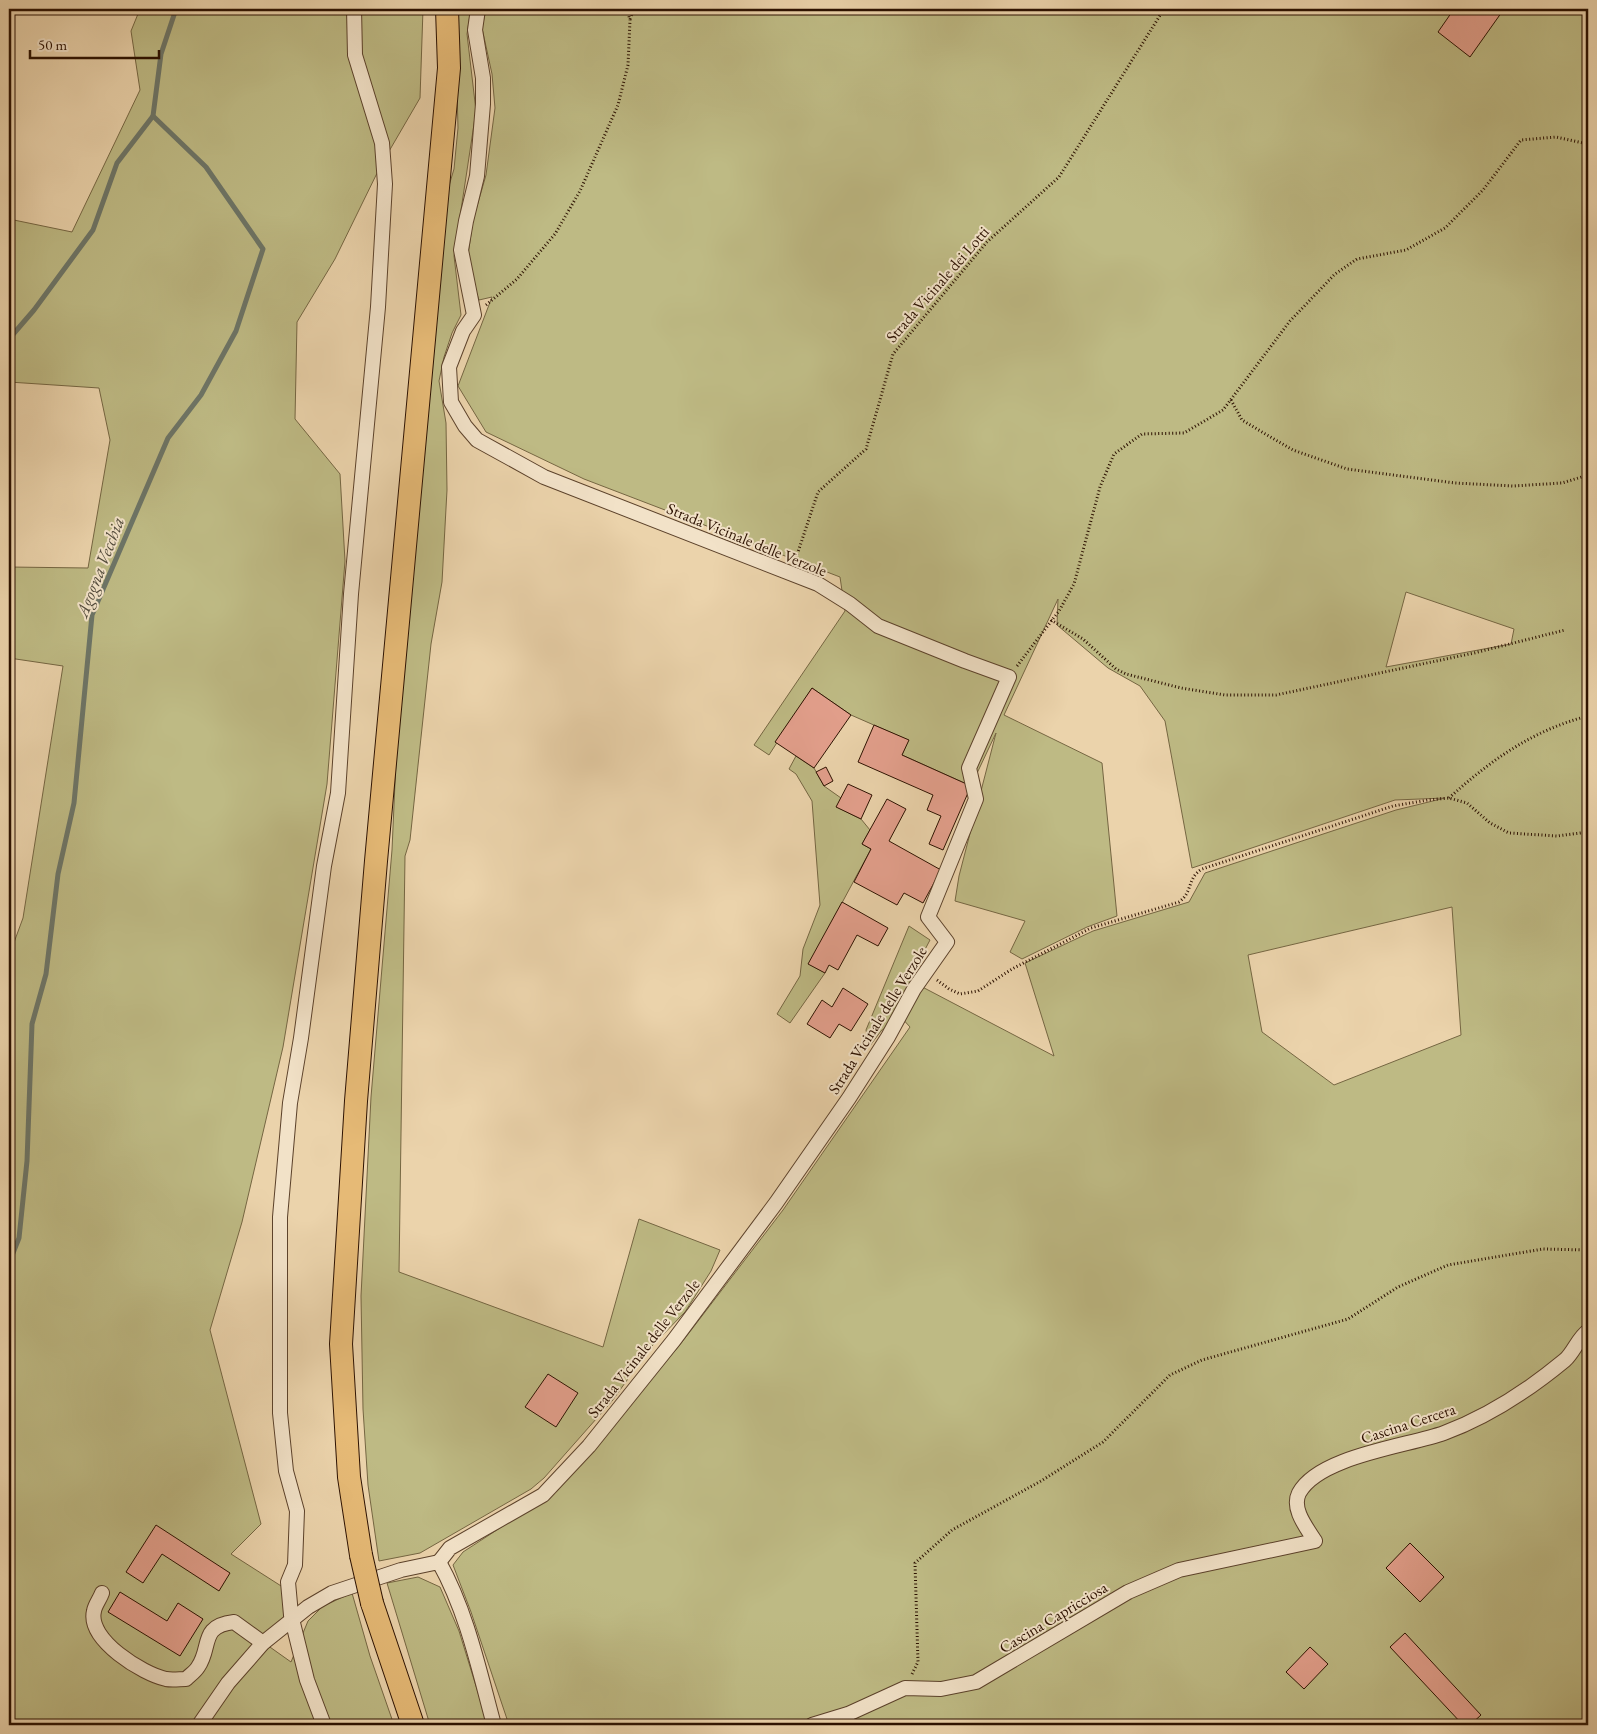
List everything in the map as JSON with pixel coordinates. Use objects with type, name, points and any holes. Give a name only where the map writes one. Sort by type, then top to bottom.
[{"type":"main road","points":[[414,1725],[372,1603],[361,1555],[349,1477],[341,1344],[356,1101],[375,871],[449,68],[447,9]]},
{"type":"street","points":[[324,1725],[307,1680],[292,1620],[288,1582],[296,1565],[297,1511],[286,1471],[280,1413],[280,1217],[290,1103],[301,1038],[324,866],[338,793],[351,594],[378,307],[385,184],[382,143],[355,55],[354,9]]},
{"type":"street","points":[[474,315],[461,250],[477,176],[483,104],[483,78],[475,30],[478,9]]},
{"type":"street","name":"Strada Vicinale delle Verzole","points":[[439,1562],[450,1548],[543,1495],[589,1446],[674,1340],[776,1203],[854,1091],[926,972],[947,942],[928,917],[976,799],[970,768],[1009,677],[965,662],[878,626],[850,604],[818,584],[544,477],[477,440],[465,426],[452,402],[449,367],[463,331],[474,315]]},
{"type":"street","name":"Cascina Cercera","points":[[1315,1541],[1298,1513],[1298,1494],[1314,1476],[1386,1446],[1443,1433],[1479,1417],[1533,1384],[1567,1359],[1588,1331]]},
{"type":"street","name":"Cascina Capricciosa","points":[[812,1725],[848,1714],[905,1688],[941,1689],[976,1682],[1128,1592],[1179,1570],[1315,1541]]},
{"type":"street","points":[[199,1725],[228,1683],[263,1643],[332,1592],[401,1570],[439,1562],[449,1580],[468,1628],[494,1725]]},
{"type":"street","points":[[102,1593],[93,1612],[96,1630],[110,1647],[150,1673],[168,1680],[186,1679],[198,1667],[207,1636],[222,1623],[234,1622],[263,1643]]},
{"type":"path","points":[[627,9],[630,20]]},
{"type":"path","points":[[474,315],[517,279],[555,234],[580,191],[618,105],[628,65],[630,20],[634,9]]},
{"type":"path","name":"Strada Vicinale dei Lotti","points":[[791,573],[818,492],[866,449],[893,354],[987,242],[1059,177],[1164,9]]},
{"type":"path","points":[[1009,677],[1051,620],[1074,584],[1100,486],[1114,454],[1142,434],[1184,433],[1223,410],[1290,321],[1335,274],[1357,259],[1406,250],[1445,228],[1484,190],[1521,140],[1556,138],[1588,144]]},
{"type":"path","points":[[1231,400],[1242,420],[1267,435],[1293,450],[1347,469],[1455,483],[1513,486],[1562,484],[1588,475]]},
{"type":"path","points":[[1051,620],[1083,639],[1116,669],[1126,674],[1225,695],[1276,695],[1474,653],[1565,630]]},
{"type":"path","points":[[1449,798],[1510,750],[1543,730],[1588,716]]},
{"type":"path","points":[[926,972],[949,989],[960,994],[978,991],[1012,969],[1091,928],[1179,902],[1188,895],[1193,877],[1202,869],[1393,806],[1449,798],[1467,803],[1490,823],[1509,833],[1557,836],[1588,832]]},
{"type":"path","points":[[905,1688],[918,1662],[916,1563],[952,1530],[1041,1481],[1102,1442],[1170,1375],[1202,1360],[1348,1320],[1398,1287],[1448,1265],[1543,1249],[1588,1250]]},
{"type":"shaded area","points":[[140,9],[423,9],[420,98],[381,165],[335,259],[297,322],[295,419],[340,474],[345,561],[327,784],[283,1047],[242,1222],[210,1330],[261,1524],[231,1554],[289,1591],[291,1615],[260,1640],[291,1662],[308,1621],[323,1606],[352,1593],[370,1656],[394,1725],[9,1725],[9,956],[23,918],[63,666],[9,658],[9,567],[88,568],[110,440],[99,388],[9,382],[9,219],[72,232],[140,90],[131,31]]},
{"type":"shaded area","points":[[455,9],[471,9],[467,34],[476,111],[454,256],[461,315],[452,333],[444,357],[439,381],[446,423],[447,490],[442,582],[431,644],[410,840],[405,856],[399,1272],[603,1347],[639,1219],[720,1250],[711,1271],[685,1312],[651,1347],[612,1401],[544,1478],[531,1489],[420,1553],[379,1561],[368,1485],[363,1409],[361,1296],[371,1097],[392,850],[397,738],[442,209],[454,169],[458,128]]},
{"type":"shaded area","points":[[486,9],[1588,9],[1588,1725],[509,1725],[453,1565],[463,1552],[546,1498],[679,1346],[783,1210],[910,1027],[900,1016],[881,1031],[869,1047],[866,1030],[909,926],[930,940],[909,980],[1054,1056],[1025,963],[1093,931],[1189,902],[1205,873],[1396,810],[1445,798],[1395,800],[1192,868],[1165,721],[1140,686],[1108,668],[1057,625],[1058,599],[1004,715],[1102,763],[1117,916],[1087,927],[1022,959],[1010,952],[1025,921],[955,901],[959,876],[996,733],[971,786],[902,755],[908,740],[851,715],[812,688],[769,755],[754,745],[845,611],[840,577],[584,479],[486,432],[458,386],[492,297],[479,300],[472,280],[468,255],[473,220],[486,175],[495,108],[492,74],[482,28]],"holes":[[[1406,592],[1514,629],[1511,644],[1386,667]],[[1452,907],[1461,1035],[1334,1085],[1262,1032],[1248,955]]]},
{"type":"shaded area","points":[[796,756],[814,768],[824,786],[841,798],[837,807],[861,819],[870,830],[862,844],[871,849],[809,964],[825,973],[790,1023],[777,1014],[800,976],[803,949],[820,905],[812,801],[796,774],[789,769]]},
{"type":"shaded area","points":[[418,1577],[440,1587],[459,1631],[488,1725],[430,1725],[387,1583]]},
{"type":"building","points":[[1454,9],[1504,9],[1470,57],[1438,32]]},
{"type":"building","points":[[812,688],[851,715],[814,768],[775,742]]},
{"type":"building","points":[[874,725],[909,740],[902,755],[971,786],[943,850],[929,844],[941,816],[927,810],[933,795],[858,762]]},
{"type":"building","points":[[826,767],[833,781],[824,786],[816,772]]},
{"type":"building","points":[[848,784],[872,795],[861,819],[836,807]]},
{"type":"building","points":[[887,799],[906,809],[889,841],[941,870],[923,903],[904,893],[897,905],[854,882],[871,849],[862,844]]},
{"type":"building","points":[[842,902],[888,928],[878,946],[857,935],[838,970],[829,965],[825,973],[808,964]]},
{"type":"building","points":[[843,988],[868,1004],[851,1031],[839,1024],[830,1038],[807,1024],[822,1000],[832,1007]]},
{"type":"building","points":[[548,1374],[578,1393],[556,1427],[525,1407]]},
{"type":"building","points":[[156,1525],[230,1573],[219,1591],[162,1554],[143,1583],[126,1572]]},
{"type":"building","points":[[1410,1543],[1444,1577],[1420,1602],[1386,1568]]},
{"type":"building","points":[[120,1592],[167,1621],[178,1603],[203,1619],[180,1656],[108,1612]]},
{"type":"building","points":[[1405,1633],[1481,1715],[1470,1725],[1463,1725],[1390,1647]]},
{"type":"building","points":[[1310,1647],[1328,1664],[1304,1689],[1286,1672]]},
{"type":"waterway","name":"Agogna Vecchia","points":[[9,1263],[19,1238],[27,1161],[32,1024],[46,974],[58,874],[74,803],[92,615],[168,438],[201,395],[236,331],[263,249],[206,167],[153,116],[161,54],[176,9]]},
{"type":"waterway","points":[[9,339],[34,310],[93,230],[117,163],[153,116]]}]
